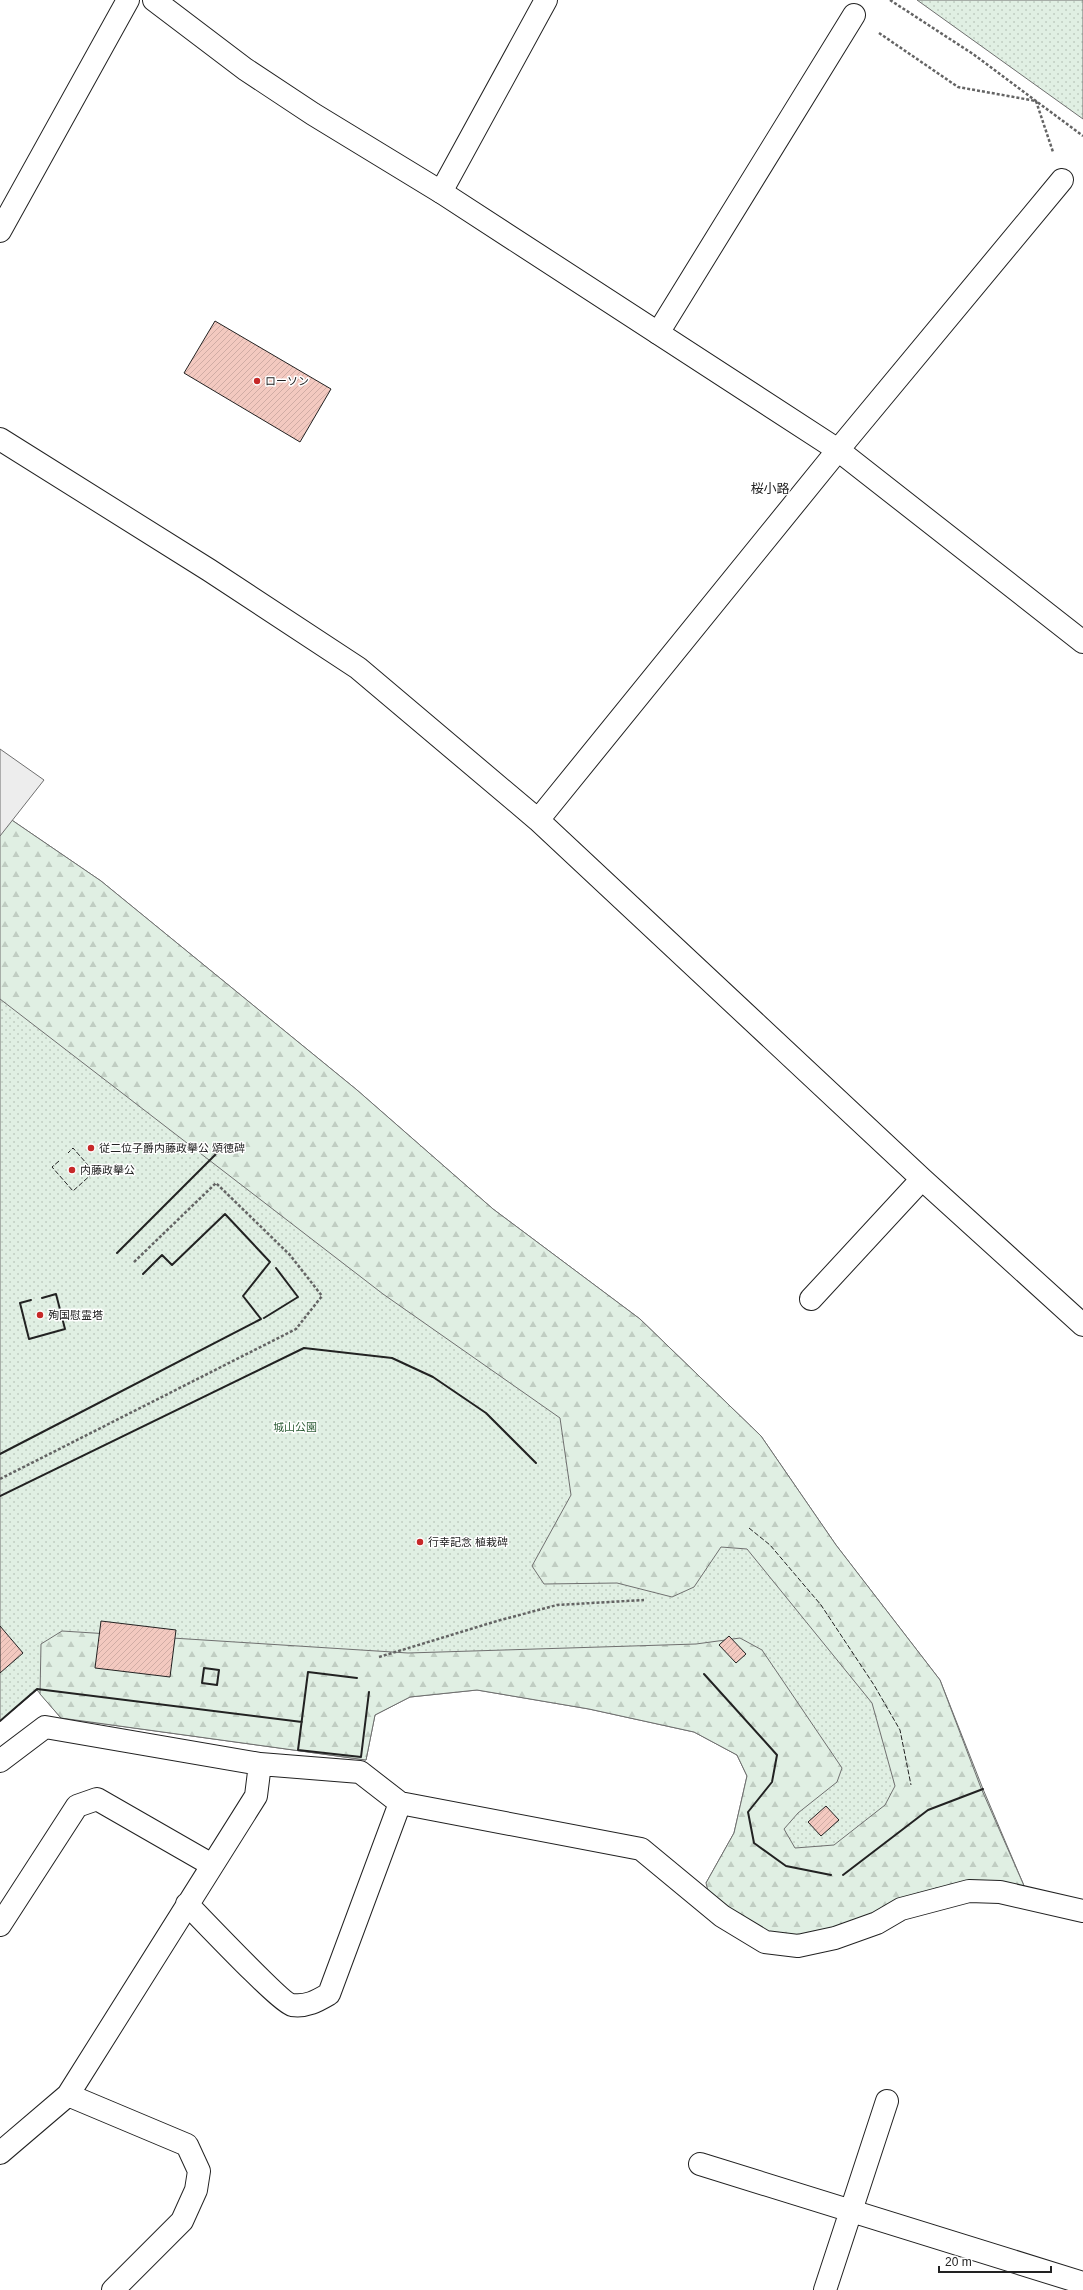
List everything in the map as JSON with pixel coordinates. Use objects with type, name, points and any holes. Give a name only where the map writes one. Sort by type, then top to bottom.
[{"type":"street","points":[[0,231],[128,0]]},
{"type":"street","points":[[154,0],[245,69],[313,114],[442,192],[838,450],[1083,642]]},
{"type":"street","points":[[442,192],[546,0]]},
{"type":"street","points":[[658,333],[854,15]]},
{"type":"street","points":[[538,820],[838,450],[1062,180]]},
{"type":"street","points":[[0,438],[209,570],[358,668],[538,820],[922,1179],[1083,1325]]},
{"type":"street","points":[[811,1300],[922,1179]]},
{"type":"street","points":[[0,1761],[45,1727],[260,1764],[360,1772],[400,1803],[641,1849],[722,1916],[765,1942],[798,1946],[835,1938],[877,1923],[901,1909],[969,1891],[1000,1892],[1083,1911]]},
{"type":"street","points":[[0,2153],[68,2095],[256,1796],[260,1764]]},
{"type":"street","points":[[0,1925],[77,1806],[96,1799],[212,1865]]},
{"type":"street","points":[[187,1904],[290,2005],[311,2005],[329,1994],[400,1803]]},
{"type":"street","points":[[68,2095],[187,2145],[199,2171],[196,2190],[182,2221],[114,2290]]},
{"type":"street","points":[[825,2290],[887,2100]]},
{"type":"street","points":[[700,2164],[1083,2283]]},
{"type":"path","points":[[890,0],[973,54],[1083,136]]},
{"type":"path","points":[[854,15],[958,87],[1036,101]]},
{"type":"path","points":[[1036,101],[1062,180]]},
{"type":"path","points":[[0,1479],[296,1329],[322,1296],[290,1255],[216,1183],[133,1263]]},
{"type":"path","points":[[379,1657],[497,1621],[557,1605],[644,1600]]},
{"type":"green space","points":[[917,0],[1083,0],[1083,119]]},
{"type":"green space","name":"城山公園","points":[[0,812],[101,881],[357,1090],[493,1209],[640,1319],[761,1436],[836,1545],[940,1680],[983,1789],[1025,1888],[936,1888],[897,1903],[706,1883],[734,1833],[747,1776],[737,1755],[694,1732],[589,1709],[477,1690],[410,1697],[375,1715],[366,1760],[61,1718],[37,1690],[0,1721]]},
{"type":"green space","points":[[0,812],[101,881],[357,1090],[493,1209],[640,1319],[761,1436],[836,1545],[940,1680],[981,1788],[1025,1888],[936,1888],[825,1935],[791,1937],[763,1931],[709,1895],[706,1883],[734,1833],[747,1776],[737,1755],[694,1732],[589,1709],[477,1690],[410,1697],[375,1715],[366,1760],[61,1718],[40,1694],[41,1644],[62,1631],[408,1653],[696,1644],[740,1638],[762,1650],[842,1768],[837,1782],[798,1813],[784,1829],[795,1848],[834,1845],[885,1805],[895,1786],[872,1703],[747,1549],[721,1547],[694,1587],[672,1597],[617,1583],[544,1584],[532,1566],[571,1495],[560,1418],[383,1294],[0,999]]},
{"type":"shaded area","points":[[0,749],[44,780],[0,836]]},
{"type":"building","name":"ローソン","points":[[215,321],[331,389],[300,442],[184,373]]},
{"type":"building","points":[[101,1621],[176,1630],[170,1677],[95,1668]]},
{"type":"building","points":[[0,1626],[23,1653],[0,1673]]},
{"type":"building","points":[[729,1636],[746,1654],[736,1663],[719,1645]]},
{"type":"building","points":[[826,1806],[839,1820],[821,1836],[808,1822]]},
{"type":"fence","points":[[59,1161],[52,1167],[73,1191],[94,1172],[73,1148],[68,1153]]},
{"type":"fence","points":[[749,1528],[770,1545],[821,1605],[874,1685],[900,1730],[911,1785]]},
{"type":"wall","points":[[117,1253],[224,1146]]},
{"type":"wall","points":[[0,1454],[261,1319],[243,1296],[270,1262],[225,1214],[172,1265],[162,1255],[143,1274]]},
{"type":"wall","points":[[264,1318],[298,1297],[276,1268]]},
{"type":"wall","points":[[31,1300],[20,1303],[29,1339],[65,1329],[56,1294],[42,1298]]},
{"type":"wall","points":[[0,1496],[304,1348],[392,1358],[433,1377],[486,1413],[536,1463]]},
{"type":"wall","points":[[204,1668],[219,1670],[217,1685],[202,1683],[204,1668]]},
{"type":"wall","points":[[357,1678],[308,1672],[298,1750],[361,1757],[369,1692]]},
{"type":"wall","points":[[704,1674],[777,1755],[772,1782],[748,1812],[754,1843],[786,1866],[831,1875]]},
{"type":"wall","points":[[0,1721],[37,1689],[302,1722]]},
{"type":"wall","points":[[843,1875],[928,1810],[983,1789]]},
{"type":"place","name":"ローソン","points":[[257,381]]},
{"type":"place","name":"従二位子爵内藤政擧公 頌徳碑","points":[[91,1148]]},
{"type":"place","name":"内藤政擧公","points":[[72,1170]]},
{"type":"place","name":"殉国慰霊塔","points":[[40,1315]]},
{"type":"place","name":"行幸記念 植栽碑","points":[[420,1542]]},
{"type":"district","name":"桜小路","points":[[770,488]]}]
